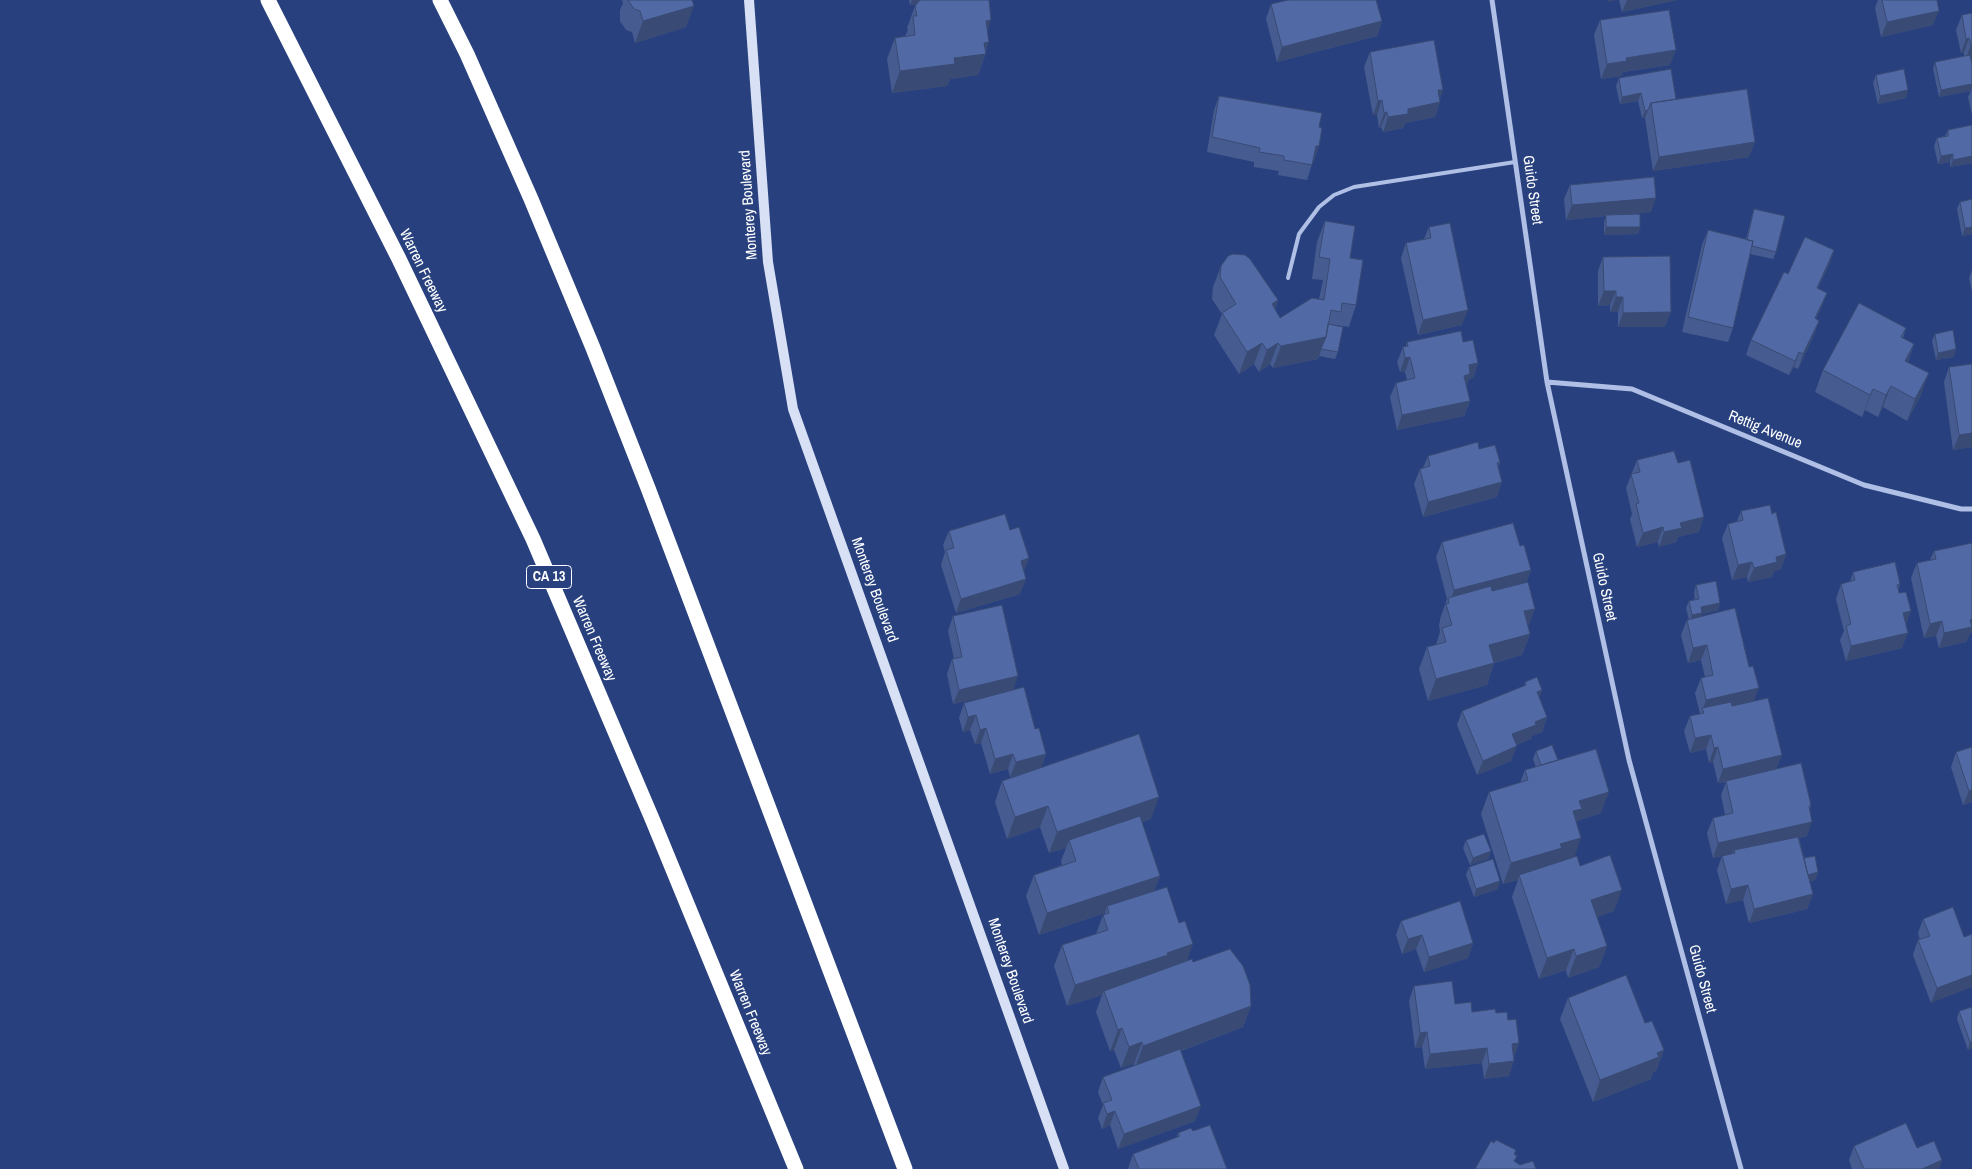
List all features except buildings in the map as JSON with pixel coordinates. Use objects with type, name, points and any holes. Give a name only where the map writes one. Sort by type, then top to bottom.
[{"type":"highway","name":"Warren Freeway","points":[[268,0],[398,259],[533,539],[653,822],[796,1169]]},
{"type":"highway","points":[[440,0],[467,54],[531,199],[593,348],[905,1169]]},
{"type":"street","name":"Monterey Boulevard","points":[[749,0],[768,262],[793,410],[1064,1169]]},
{"type":"street","name":"Guido Street","points":[[1492,0],[1547,382],[1629,760],[1741,1169]]},
{"type":"street","name":"Rettig Avenue","points":[[1547,382],[1632,389],[1864,485],[1972,509]]},
{"type":"lane","points":[[1288,278],[1299,234],[1319,207],[1334,196],[1354,187],[1515,162]]}]
